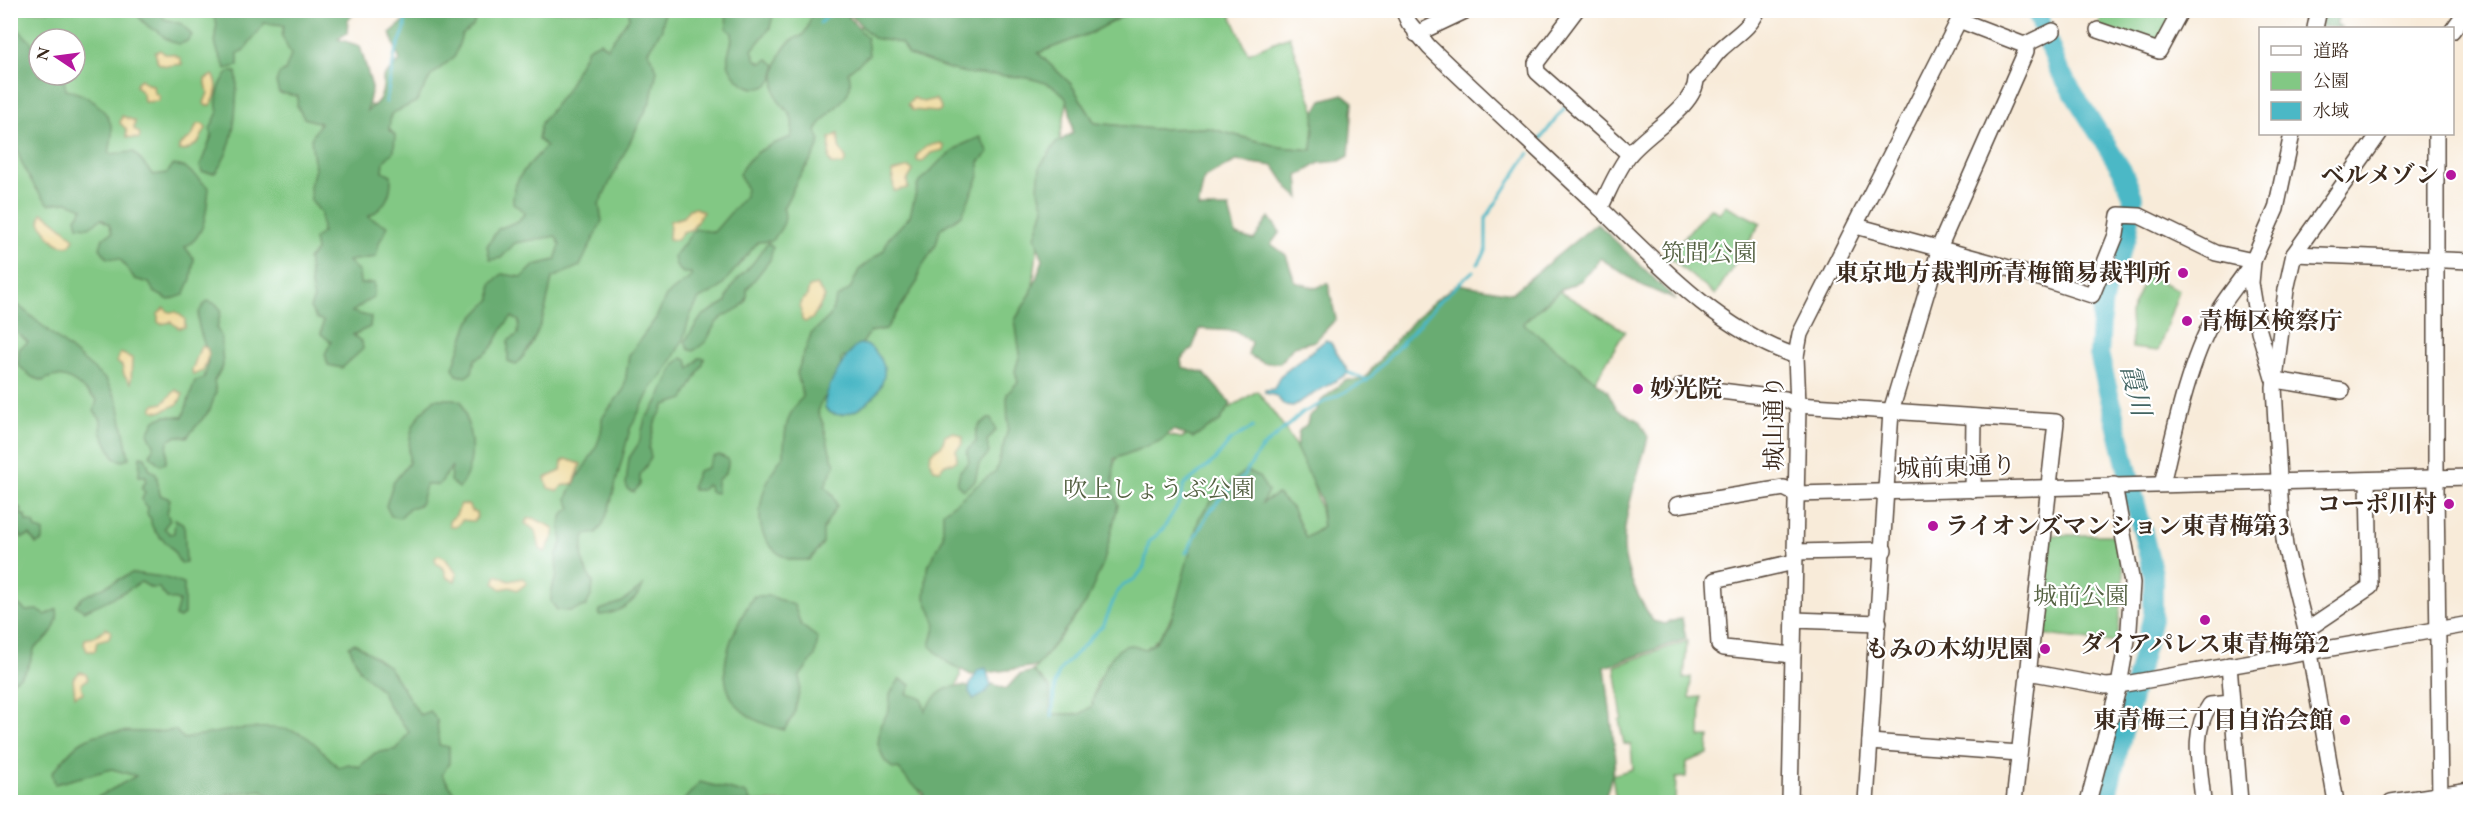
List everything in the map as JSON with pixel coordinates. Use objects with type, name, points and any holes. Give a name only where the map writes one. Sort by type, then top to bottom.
[{"type":"street","name":"城山通り","points":[[1403,10],[1416,33],[1666,272],[1714,310],[1779,351],[1796,356],[1798,405],[1790,802]]},
{"type":"street","points":[[1416,33],[1467,10]]},
{"type":"street","points":[[1576,10],[1536,63],[1537,72],[1629,154]]},
{"type":"street","points":[[1600,208],[1629,154],[1671,117],[1696,86],[1696,79],[1704,72],[1720,49],[1752,23],[1758,10]]},
{"type":"street","points":[[2098,30],[2159,51],[2181,10]]},
{"type":"street","points":[[2315,27],[2319,10]]},
{"type":"street","points":[[2454,28],[2467,10]]},
{"type":"street","points":[[1796,356],[1800,334],[1961,15],[2030,42]]},
{"type":"street","points":[[1866,802],[1875,743],[1891,411],[1939,248],[2030,42],[2053,31]]},
{"type":"street","points":[[2292,135],[2276,208],[2253,261],[2214,317],[2205,337],[2174,432],[2162,484],[2470,477]]},
{"type":"street","points":[[2336,802],[2310,650],[2285,546],[2279,481],[2275,384],[2286,290],[2294,254],[2378,135]]},
{"type":"street","points":[[2436,135],[2436,478],[2440,798]]},
{"type":"street","points":[[1856,226],[1939,248],[2092,295],[2116,235],[2119,215],[2140,216],[2208,250],[2253,261]]},
{"type":"street","points":[[2294,254],[2470,261]]},
{"type":"street","points":[[2253,261],[2252,297],[2275,384]]},
{"type":"street","points":[[2275,384],[2342,391]]},
{"type":"street","points":[[1681,386],[1785,399],[1798,405],[2056,422],[2014,802]]},
{"type":"street","points":[[1973,490],[1974,417]]},
{"type":"street","points":[[2306,630],[2370,587],[2368,480]]},
{"type":"street","name":"城前東通り","points":[[1677,505],[1784,488],[1796,494],[2162,484]]},
{"type":"street","points":[[2088,802],[2122,684],[2129,629],[2132,583],[2116,485]]},
{"type":"street","points":[[1793,655],[1724,648],[1719,645],[1715,580],[1795,557],[1884,550]]},
{"type":"street","points":[[1794,620],[1879,623]]},
{"type":"street","points":[[2028,672],[2106,686],[2470,624]]},
{"type":"street","points":[[2229,665],[2240,802]]},
{"type":"street","points":[[2203,802],[2199,737],[2201,717],[2210,705],[2231,703]]},
{"type":"street","points":[[1875,743],[2019,753]]},
{"type":"street","points":[[2391,802],[2440,798],[2470,790]]},
{"type":"green space","points":[[210,10],[356,11],[348,20],[347,33],[338,39],[360,46],[372,87],[367,111],[381,97],[383,77],[400,61],[390,33],[408,18],[407,11],[479,11],[473,26],[462,35],[455,56],[431,76],[416,102],[391,114],[389,129],[395,135],[394,151],[384,161],[383,171],[391,175],[389,195],[383,205],[368,217],[388,226],[379,243],[376,257],[348,261],[359,272],[360,284],[374,283],[374,296],[352,312],[371,317],[370,327],[353,335],[362,342],[363,349],[342,368],[328,365],[325,354],[331,342],[321,334],[323,321],[316,318],[310,308],[314,298],[308,259],[316,251],[314,239],[322,233],[321,213],[311,200],[310,186],[315,169],[311,139],[320,123],[304,118],[297,106],[298,96],[279,93],[276,82],[279,74],[285,71],[291,55],[282,36],[284,25],[264,23],[246,49],[238,53],[238,66],[226,69],[216,47],[217,24]]},
{"type":"green space","points":[[813,10],[844,11],[867,38],[869,55],[848,72],[849,90],[816,131],[820,141],[818,147],[783,208],[785,217],[778,233],[772,241],[758,242],[719,289],[699,299],[690,316],[683,340],[664,374],[652,387],[630,429],[609,509],[602,526],[596,533],[585,535],[583,559],[586,571],[593,582],[592,594],[586,606],[570,611],[557,610],[551,602],[551,590],[557,575],[556,556],[562,543],[560,525],[563,514],[571,508],[567,499],[571,489],[599,440],[602,418],[624,389],[629,355],[656,318],[666,296],[691,277],[691,273],[683,273],[676,266],[674,257],[695,229],[714,232],[745,196],[746,188],[739,174],[743,166],[768,146],[791,137],[792,120],[777,97],[775,74],[783,50],[788,43],[802,36],[807,29]]},
{"type":"green space","points":[[10,11],[309,11],[314,106],[400,105],[457,11],[850,11],[848,24],[1055,70],[1038,53],[1093,32],[1132,11],[1229,11],[1248,53],[1289,36],[1315,112],[1312,150],[1280,147],[1208,128],[1153,129],[1095,123],[1071,84],[1060,75],[1068,98],[1037,252],[1013,450],[960,651],[960,676],[952,700],[909,775],[923,796],[923,802],[11,802]]},
{"type":"green space","points":[[134,11],[161,11],[164,19],[182,24],[192,35],[180,44],[172,42],[147,25]]},
{"type":"green space","points":[[629,11],[664,11],[662,29],[648,51],[657,70],[651,100],[599,204],[602,221],[580,266],[552,278],[536,335],[516,365],[508,361],[508,341],[518,334],[519,321],[512,317],[489,350],[475,359],[472,372],[466,377],[457,375],[453,368],[469,322],[491,299],[491,284],[502,274],[522,277],[535,265],[555,260],[560,245],[556,236],[515,243],[501,258],[490,260],[487,246],[498,229],[518,221],[525,213],[513,203],[514,193],[519,178],[546,146],[538,139],[541,123],[565,92],[588,48],[600,42],[607,48],[629,18]]},
{"type":"green space","points":[[726,11],[774,11],[770,28],[752,50],[756,60],[762,63],[768,59],[776,65],[774,76],[763,87],[748,86],[734,75],[729,66],[728,57],[732,33],[727,29]]},
{"type":"green space","points":[[847,11],[1132,11],[1093,32],[1038,53],[1071,84],[1095,123],[1153,129],[1208,128],[1280,147],[1312,150],[1315,112],[1322,100],[1343,94],[1353,102],[1349,156],[1340,161],[1319,163],[1298,176],[1300,199],[1289,189],[1274,166],[1236,161],[1204,178],[1198,208],[1229,208],[1236,235],[1254,240],[1269,217],[1280,232],[1271,244],[1286,255],[1295,282],[1316,288],[1328,283],[1336,319],[1315,341],[1294,346],[1280,363],[1264,363],[1248,355],[1251,342],[1236,331],[1200,329],[1192,349],[1181,359],[1182,367],[1204,373],[1231,404],[1220,421],[1193,438],[1173,430],[1160,441],[1114,459],[1113,489],[1118,505],[1104,561],[1086,603],[1037,666],[971,675],[948,663],[930,646],[936,624],[925,598],[927,568],[943,538],[943,512],[996,471],[1008,429],[1007,394],[1018,382],[1015,371],[1020,354],[1015,320],[1031,293],[1043,260],[1035,237],[1044,208],[1038,188],[1040,166],[1056,143],[1073,133],[1067,101],[1060,91],[1036,80],[958,72],[908,55],[901,43],[873,38]]},
{"type":"green space","points":[[2102,11],[2176,11],[2158,45],[2099,27]]},
{"type":"green space","points":[[2324,11],[2342,11],[2336,24],[2340,27],[2320,27]]},
{"type":"green space","points":[[14,25],[27,38],[27,87],[65,87],[66,90],[81,94],[95,102],[110,121],[112,138],[109,154],[134,152],[153,175],[167,173],[173,165],[185,167],[209,188],[206,213],[201,229],[198,236],[185,247],[194,259],[191,279],[184,295],[169,300],[154,292],[149,283],[135,279],[120,259],[107,258],[100,248],[103,238],[112,233],[109,224],[101,219],[89,227],[78,226],[76,218],[83,208],[68,202],[49,204],[33,184],[22,164],[11,121],[10,27]]},
{"type":"green space","points":[[229,72],[236,72],[237,79],[234,128],[231,140],[222,163],[215,173],[202,172],[200,166],[212,135],[210,129],[218,112],[219,90]]},
{"type":"green space","points":[[980,137],[989,152],[979,162],[979,176],[962,215],[940,229],[936,245],[919,271],[918,281],[886,329],[870,332],[858,350],[841,359],[841,376],[820,404],[818,413],[835,464],[825,486],[833,495],[837,506],[823,529],[823,543],[810,560],[786,558],[773,549],[765,537],[760,509],[768,480],[784,455],[790,416],[803,397],[797,373],[811,334],[830,316],[836,299],[850,289],[859,270],[884,250],[888,239],[910,216],[918,184],[941,160],[962,145]]},
{"type":"green space","name":"筑間公園","points":[[1725,205],[1761,223],[1715,295],[1667,256],[1710,208],[1720,213]]},
{"type":"green space","points":[[1597,223],[1676,300],[1641,285],[1600,258],[1582,280],[1559,291],[1523,323],[1607,390],[1617,409],[1639,421],[1648,437],[1631,497],[1625,529],[1625,558],[1636,591],[1653,621],[1665,624],[1682,618],[1686,639],[1605,667],[1616,760],[1606,796],[1609,802],[924,802],[924,793],[910,783],[898,768],[893,769],[884,760],[878,744],[880,726],[889,710],[890,694],[900,679],[911,685],[907,694],[922,698],[925,711],[935,697],[947,688],[962,686],[978,690],[993,684],[1006,689],[1019,675],[1033,671],[1050,688],[1051,714],[1080,714],[1092,706],[1104,670],[1116,652],[1131,645],[1145,649],[1155,643],[1171,621],[1199,518],[1214,497],[1246,470],[1259,477],[1268,491],[1262,503],[1277,494],[1292,508],[1306,538],[1323,527],[1320,498],[1296,448],[1299,431],[1307,424],[1309,416],[1317,410],[1321,401],[1345,380],[1363,380],[1418,316],[1458,284],[1512,293]]},
{"type":"green space","points":[[768,243],[773,247],[770,260],[747,289],[745,302],[717,322],[704,343],[693,351],[688,349],[685,341],[702,316],[726,302],[733,285]]},
{"type":"green space","points":[[2146,275],[2179,290],[2158,351],[2132,348],[2130,314]]},
{"type":"green space","points":[[1559,291],[1625,331],[1595,381],[1523,324]]},
{"type":"green space","points":[[11,299],[106,380],[118,402],[129,458],[123,461],[115,459],[101,432],[101,420],[94,411],[97,400],[72,380],[58,376],[43,381],[32,377],[18,365],[19,349],[28,342],[11,328]]},
{"type":"green space","points":[[208,301],[216,304],[221,310],[217,329],[221,336],[223,366],[214,381],[216,392],[210,410],[187,437],[177,436],[168,441],[166,463],[160,465],[150,455],[154,445],[148,433],[155,420],[166,416],[183,417],[195,381],[203,379],[207,367],[207,356],[198,318],[200,309]]},
{"type":"green space","points":[[682,358],[687,360],[690,369],[699,358],[704,358],[684,399],[665,405],[655,423],[649,448],[651,458],[640,475],[640,485],[634,492],[628,490],[626,484],[629,458],[639,443],[645,419],[657,403],[675,364]]},
{"type":"green space","name":"吹上しょうぶ公園","points":[[1257,391],[1291,438],[1300,455],[1315,489],[1323,527],[1306,538],[1292,508],[1192,552],[1171,619],[1156,641],[1145,649],[1130,645],[1097,681],[1092,706],[1080,714],[1050,714],[1050,688],[1033,671],[1064,632],[1079,608],[1085,589],[1099,507],[1107,480],[1118,457],[1134,441],[1155,434],[1182,438]]},
{"type":"green space","points":[[435,399],[454,399],[462,402],[471,446],[471,457],[465,478],[459,488],[450,481],[452,466],[439,485],[426,485],[420,505],[409,508],[400,518],[391,516],[386,506],[393,483],[409,463],[409,443],[413,427],[421,413]]},
{"type":"green space","points":[[991,418],[996,430],[987,441],[989,453],[979,464],[975,481],[963,490],[957,484],[960,471],[969,462],[967,450],[976,442],[978,427]]},
{"type":"green space","points":[[719,455],[728,459],[728,462],[724,474],[717,480],[717,493],[710,492],[709,486],[706,485],[702,490],[693,490],[692,486],[698,471],[707,468],[713,457]]},
{"type":"green space","points":[[140,456],[145,457],[150,470],[156,473],[160,495],[170,499],[167,514],[170,520],[164,528],[170,534],[174,533],[175,519],[184,524],[186,562],[179,561],[173,550],[151,524],[151,519],[147,514],[148,507],[144,505],[142,499],[145,492],[141,488],[146,481],[146,476],[139,476]]},
{"type":"green space","points":[[17,506],[22,509],[21,515],[25,515],[26,521],[34,523],[36,529],[43,531],[43,541],[36,544],[30,535],[22,538],[19,532],[13,531],[11,507]]},
{"type":"green space","name":"城前公園","points":[[2047,535],[2116,535],[2124,576],[2117,643],[2037,634]]},
{"type":"green space","points":[[132,573],[163,577],[184,584],[184,614],[180,618],[175,616],[179,601],[167,598],[159,588],[151,588],[141,582],[84,611],[75,605],[83,597]]},
{"type":"green space","points":[[643,586],[631,602],[619,610],[599,615],[600,610],[622,602]]},
{"type":"green space","points":[[754,596],[770,596],[794,605],[801,625],[818,638],[815,656],[800,676],[800,689],[794,715],[784,730],[758,721],[740,709],[729,694],[725,677],[726,658],[732,637]]},
{"type":"green space","points":[[11,603],[18,604],[26,611],[37,610],[46,615],[57,609],[57,621],[52,631],[35,647],[24,672],[11,682]]},
{"type":"green space","points":[[1687,641],[1684,679],[1691,677],[1690,698],[1701,697],[1700,737],[1709,737],[1708,754],[1687,762],[1686,777],[1676,778],[1675,802],[1616,802],[1612,775],[1633,769],[1631,745],[1624,744],[1619,720],[1622,719],[1615,666]]},
{"type":"green space","points":[[355,643],[389,667],[420,715],[430,711],[437,720],[439,745],[449,747],[449,763],[442,775],[460,801],[485,802],[279,802],[262,790],[228,794],[214,802],[89,802],[136,776],[112,769],[55,784],[52,773],[69,752],[81,742],[92,737],[114,732],[175,730],[184,739],[247,728],[281,729],[296,732],[308,738],[338,767],[349,764],[359,767],[375,753],[397,749],[409,732],[387,703],[382,691],[360,671],[349,646]]},
{"type":"green space","points":[[700,782],[747,794],[751,802],[682,802]]},
{"type":"sand","points":[[160,50],[165,54],[173,54],[180,58],[182,64],[166,66],[158,63],[155,52]]},
{"type":"sand","points":[[213,75],[217,86],[216,94],[211,105],[206,106],[204,103],[208,93],[205,79]]},
{"type":"sand","points":[[141,79],[153,85],[154,93],[159,95],[159,101],[144,102],[143,94],[136,86]]},
{"type":"sand","points":[[914,98],[923,102],[935,99],[940,104],[941,110],[937,112],[912,110],[908,104]]},
{"type":"sand","points":[[122,116],[135,121],[134,129],[140,134],[139,139],[127,137],[126,129],[120,123]]},
{"type":"sand","points":[[197,124],[203,124],[206,128],[198,143],[185,151],[179,150],[179,146],[192,136]]},
{"type":"sand","points":[[838,134],[839,147],[846,159],[843,165],[831,164],[829,159],[830,138]]},
{"type":"sand","points":[[940,143],[944,146],[943,150],[931,153],[922,162],[917,161],[917,155],[927,146]]},
{"type":"sand","points":[[909,167],[913,171],[907,181],[908,188],[894,191],[892,172]]},
{"type":"sand","points":[[696,208],[703,212],[692,229],[683,232],[677,240],[669,239],[670,221],[683,217],[689,209]]},
{"type":"sand","points":[[42,213],[72,236],[74,239],[70,245],[60,245],[48,235],[40,222]]},
{"type":"sand","points":[[816,285],[825,297],[812,319],[805,322],[802,320],[800,303],[807,296],[809,287]]},
{"type":"sand","points":[[164,308],[169,312],[176,312],[185,319],[185,327],[179,328],[171,322],[161,324],[158,322],[158,314]]},
{"type":"sand","points":[[201,346],[207,348],[209,354],[203,371],[193,375],[192,370]]},
{"type":"sand","points":[[120,353],[132,358],[131,383],[124,375],[122,366],[117,362]]},
{"type":"sand","points":[[176,390],[183,394],[178,404],[160,412],[152,410],[154,405],[163,403]]},
{"type":"sand","points":[[953,432],[963,437],[962,444],[956,450],[957,460],[945,464],[940,470],[934,469],[930,461],[931,453],[942,445],[945,436]]},
{"type":"sand","points":[[566,459],[581,464],[574,483],[562,486],[558,491],[548,488],[545,478],[561,471],[562,462]]},
{"type":"sand","points":[[461,504],[468,505],[472,511],[477,512],[477,518],[473,521],[462,520],[457,526],[450,527],[449,521],[456,515]]},
{"type":"sand","points":[[533,518],[554,528],[554,535],[545,552],[540,549],[536,531],[525,523],[528,519]]},
{"type":"sand","points":[[439,555],[445,558],[457,574],[455,581],[447,578],[444,569],[436,563],[435,558]]},
{"type":"sand","points":[[497,575],[509,581],[523,578],[527,583],[518,590],[510,587],[501,589],[494,583]]},
{"type":"sand","points":[[106,628],[111,631],[109,638],[97,641],[95,651],[87,651],[84,644],[85,639],[94,637]]},
{"type":"sand","points":[[80,672],[86,674],[88,679],[81,684],[83,693],[75,696],[73,679]]},
{"type":"water","points":[[1326,340],[1331,343],[1349,373],[1293,406],[1284,405],[1276,396],[1265,393],[1265,390],[1274,389],[1280,376]]},
{"type":"water","points":[[859,344],[870,347],[878,355],[884,367],[883,380],[877,392],[857,410],[845,414],[834,414],[825,408],[827,393],[842,364]]},
{"type":"water","points":[[986,668],[991,685],[984,694],[974,700],[969,692],[970,684],[978,670]]},
{"type":"waterway","points":[[386,102],[395,53],[405,29],[405,10]]},
{"type":"waterway","points":[[820,23],[834,10]]},
{"type":"waterway","name":"霞川","points":[[2036,10],[2059,70],[2123,172],[2133,197],[2127,238],[2107,283],[2102,305],[2099,354],[2153,574],[2153,615],[2105,802]]},
{"type":"waterway","points":[[1539,141],[1566,106]]},
{"type":"waterway","points":[[1478,264],[1486,251],[1486,218],[1529,153]]},
{"type":"waterway","points":[[1186,553],[1208,514],[1224,494],[1243,477],[1260,450],[1302,413],[1367,381],[1442,299],[1473,271]]},
{"type":"waterway","points":[[1349,373],[1367,380]]},
{"type":"waterway","points":[[1052,717],[1055,683],[1060,670],[1104,624],[1116,594],[1124,584],[1135,579],[1144,567],[1149,542],[1163,529],[1181,500],[1184,485],[1215,460],[1230,441],[1253,427]]},
{"type":"place","name":"ベルメゾン","points":[[2451,175]]},
{"type":"place","name":"東京地方裁判所青梅簡易裁判所","points":[[2183,273]]},
{"type":"place","name":"青梅区検察庁","points":[[2187,321]]},
{"type":"place","name":"妙光院","points":[[1638,389]]},
{"type":"place","name":"コーポ川村","points":[[2449,504]]},
{"type":"place","name":"ライオンズマンション東青梅第3","points":[[1933,526]]},
{"type":"place","name":"ダイアパレス東青梅第2","points":[[2205,620]]},
{"type":"place","name":"もみの木幼児園","points":[[2045,649]]},
{"type":"place","name":"東青梅三丁目自治会館","points":[[2345,720]]}]
